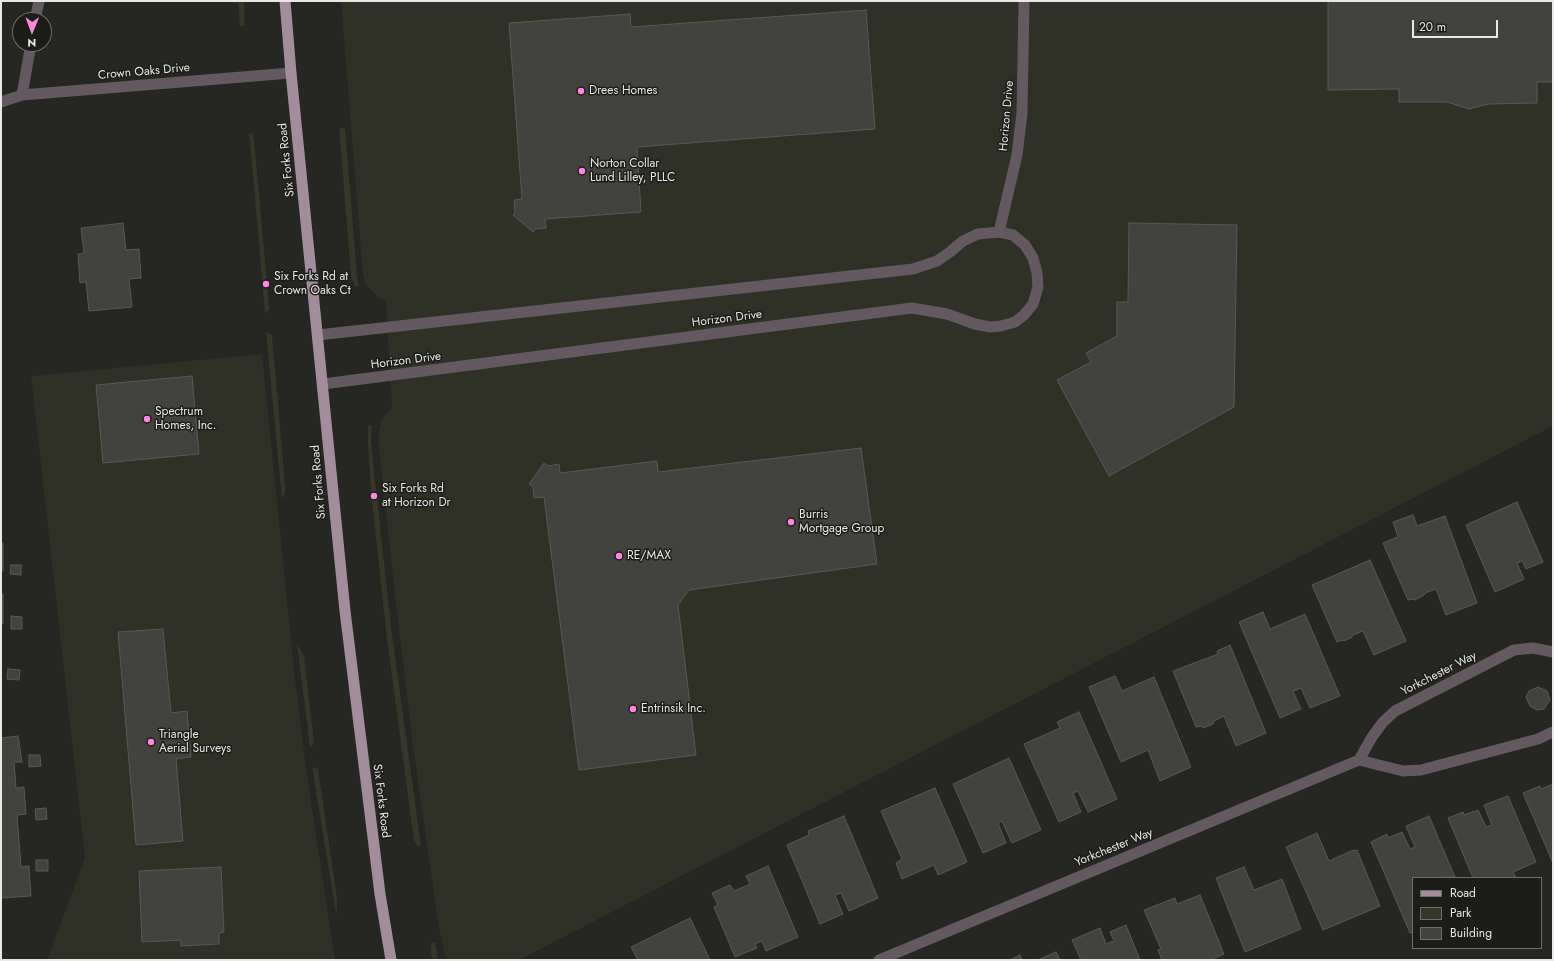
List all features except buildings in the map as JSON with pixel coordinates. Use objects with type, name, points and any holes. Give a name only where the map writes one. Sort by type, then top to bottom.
[{"type":"main road","name":"Six Forks Road","points":[[285,1],[345,611],[379,886],[391,960]]},
{"type":"street","points":[[36,12],[38,1]]},
{"type":"street","name":"Horizon Drive","points":[[999,232],[1017,155],[1022,113],[1024,1]]},
{"type":"street","points":[[22,96],[30,52]]},
{"type":"street","name":"Crown Oaks Drive","points":[[1,102],[22,96],[291,73]]},
{"type":"street","name":"Horizon Drive","points":[[318,335],[914,269],[937,261],[963,240],[978,234],[999,232],[1013,235],[1025,245],[1033,258],[1037,273],[1038,287],[1033,304],[1024,315],[1015,322],[1001,326],[990,327],[975,324],[948,314],[912,308],[323,384]]},
{"type":"street","name":"Yorkchester Way","points":[[879,960],[1359,760],[1372,737],[1383,722],[1395,711],[1514,650],[1533,648],[1553,652]]},
{"type":"street","points":[[1359,760],[1404,771],[1421,770],[1538,739],[1553,732]]},
{"type":"shaded area","points":[[341,1],[1553,1],[1553,426],[519,960],[446,960],[438,922],[413,747],[379,448],[379,430],[382,419],[392,408],[386,302],[378,297],[366,285],[363,275]]},
{"type":"shaded area","points":[[262,354],[294,670],[306,768],[335,960],[47,960],[85,858],[31,376]]},
{"type":"green space","points":[[238,1],[244,1],[244,26],[240,26]]},
{"type":"green space","points":[[339,128],[345,128],[359,286],[354,286],[351,274]]},
{"type":"green space","points":[[252,133],[254,139],[269,305],[269,310],[265,313],[250,141],[248,134]]},
{"type":"green space","points":[[266,332],[272,335],[285,485],[285,492],[282,500]]},
{"type":"green space","points":[[368,425],[372,426],[371,442],[391,627],[421,846],[418,847],[414,841],[387,639],[371,491]]},
{"type":"green space","points":[[297,644],[304,656],[314,742],[312,747],[310,747]]},
{"type":"green space","points":[[312,767],[318,769],[337,898],[336,914]]},
{"type":"green space","points":[[435,942],[438,960],[433,960],[431,953],[431,943]]},
{"type":"place","name":"Drees Homes","points":[[581,91]]},
{"type":"place","name":"Norton Collar Lund Lilley, PLLC","points":[[582,171]]},
{"type":"place","name":"Six Forks Rd at Crown Oaks Ct","points":[[266,284]]},
{"type":"place","name":"Spectrum Homes, Inc.","points":[[147,419]]},
{"type":"place","name":"Six Forks Rd at Horizon Dr","points":[[374,496]]},
{"type":"place","name":"Burris Mortgage Group","points":[[791,522]]},
{"type":"place","name":"RE/MAX","points":[[619,556]]},
{"type":"place","name":"Entrinsik Inc.","points":[[633,709]]},
{"type":"place","name":"Triangle Aerial Surveys","points":[[151,742]]}]
